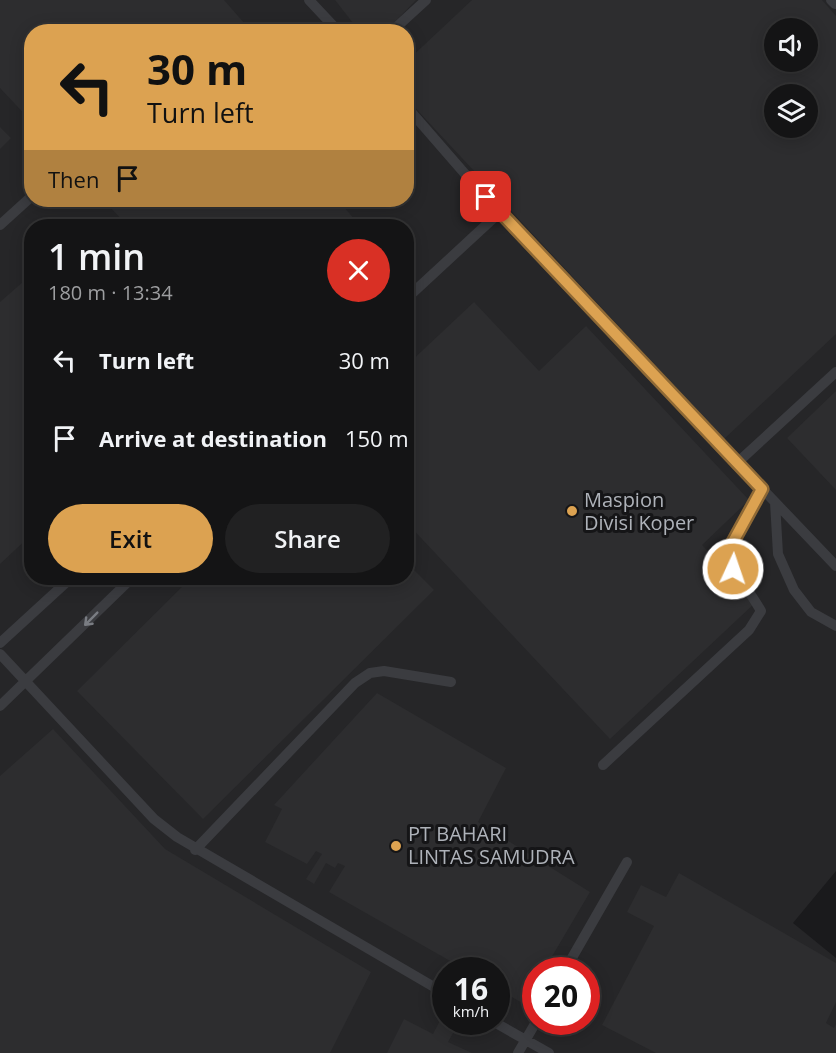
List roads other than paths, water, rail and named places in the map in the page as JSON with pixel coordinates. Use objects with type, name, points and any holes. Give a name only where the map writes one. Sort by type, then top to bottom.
[{"type":"lane","points":[[309,0],[332,24]]},
{"type":"lane","points":[[400,24],[426,0]]},
{"type":"lane","points":[[414,115],[499,213],[836,566]]},
{"type":"lane","points":[[0,225],[24,203]]},
{"type":"lane","points":[[414,292],[499,213]]},
{"type":"lane","points":[[737,463],[836,372]]},
{"type":"lane","points":[[603,765],[749,630],[761,611],[733,569],[728,551],[762,489]]},
{"type":"lane","points":[[775,502],[778,554],[794,590],[811,612],[836,626]]},
{"type":"lane","points":[[0,643],[63,585]]},
{"type":"lane","points":[[0,706],[125,585]]},
{"type":"lane","points":[[0,654],[154,819],[195,850],[432,986]]},
{"type":"lane","points":[[195,850],[355,683],[370,673],[384,671],[451,682]]},
{"type":"lane","points":[[572,957],[627,862]]},
{"type":"lane","points":[[510,1031],[549,1053]]},
{"type":"lane","points":[[518,1053],[528,1035]]},
{"type":"place","name":"Maspion Divisi Koper","points":[[572,511]]},
{"type":"place","name":"PT BAHARI LINTAS SAMUDRA","points":[[396,846]]}]
